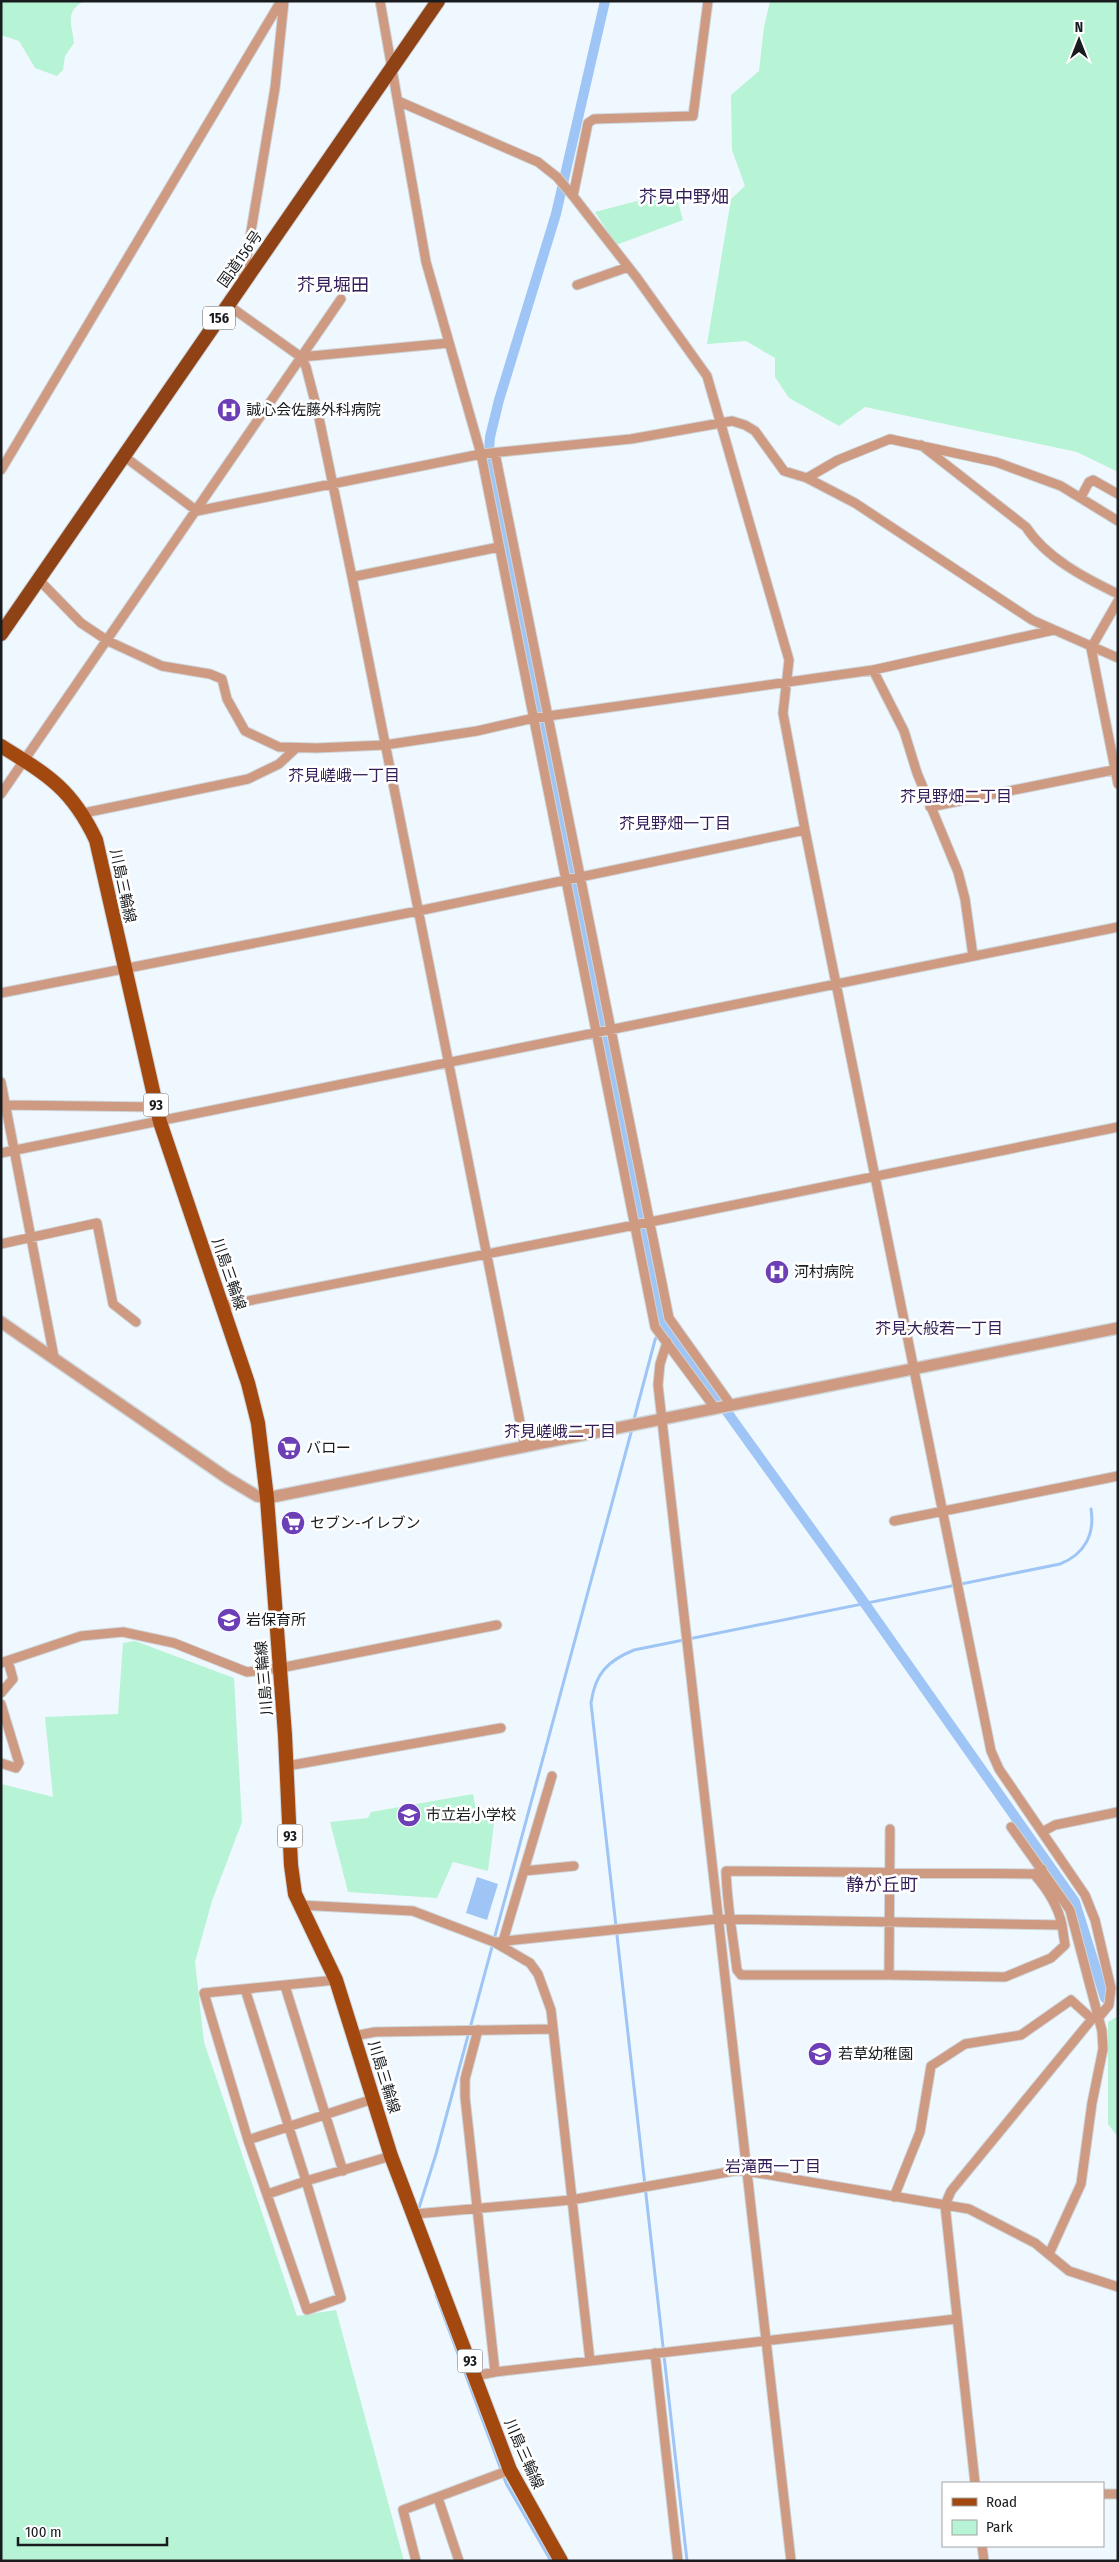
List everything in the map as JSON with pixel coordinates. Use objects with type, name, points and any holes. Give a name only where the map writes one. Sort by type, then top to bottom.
[{"type":"highway","name":"国道156号","points":[[1,634],[438,1]]},
{"type":"main road","name":"川島三輪線","points":[[1,746],[52,779],[84,813],[96,840],[160,1122],[248,1383],[258,1423],[267,1498],[287,1766],[291,1865],[295,1894],[336,1980],[391,2156],[415,2214],[510,2470],[561,2561]]},
{"type":"street","points":[[242,285],[275,88],[283,1]]},
{"type":"street","points":[[1,470],[283,1]]},
{"type":"street","points":[[380,1],[426,262],[481,454],[655,1327],[715,1408]]},
{"type":"street","points":[[573,196],[588,123],[594,119],[693,116],[708,1]]},
{"type":"street","points":[[398,101],[538,162],[557,177],[628,267],[707,376],[789,660],[783,713],[941,1512],[991,1752],[999,1769],[1084,1895],[1095,1920],[1111,1988],[1109,2005],[1095,2018],[951,2191],[945,2205],[975,2482]]},
{"type":"street","points":[[576,285],[628,267]]},
{"type":"street","points":[[1,794],[342,299]]},
{"type":"street","points":[[228,305],[301,357],[306,367],[352,577],[525,1447]]},
{"type":"street","points":[[301,357],[449,344]]},
{"type":"street","points":[[125,457],[196,511],[332,482],[481,454],[632,439],[732,421],[745,424],[755,431],[784,471],[807,478],[871,513],[1032,620],[1091,648],[1118,658]]},
{"type":"street","points":[[807,478],[838,460],[890,439],[996,462],[1061,486],[1118,521]]},
{"type":"street","points":[[918,444],[1026,527],[1036,542],[1049,552],[1097,584],[1118,594]]},
{"type":"street","points":[[495,452],[520,567],[548,716],[669,1318],[731,1405]]},
{"type":"street","points":[[1081,497],[1089,482],[1093,480],[1118,494]]},
{"type":"street","points":[[352,577],[499,547]]},
{"type":"street","points":[[504,571],[520,567]]},
{"type":"street","points":[[39,580],[82,623],[108,641],[162,666],[210,674],[222,679],[228,699],[245,731],[279,747],[295,749],[386,745],[477,731],[534,718],[873,670],[1054,630]]},
{"type":"street","points":[[1118,601],[1091,648],[1118,784]]},
{"type":"street","points":[[873,670],[884,697],[904,731],[930,807],[958,872],[965,899],[973,956]]},
{"type":"street","points":[[84,813],[248,779],[279,764],[295,749]]},
{"type":"street","points":[[930,807],[1116,769]]},
{"type":"street","points":[[1,993],[418,911],[805,830]]},
{"type":"street","points":[[1,1153],[1118,927]]},
{"type":"street","points":[[1,1082],[54,1358]]},
{"type":"street","points":[[4,1102],[156,1107]]},
{"type":"street","points":[[222,1306],[1118,1127]]},
{"type":"street","points":[[1,1244],[97,1223],[113,1304],[136,1322]]},
{"type":"street","points":[[1,1322],[54,1358],[68,1370],[228,1478],[257,1496],[267,1498],[1118,1328]]},
{"type":"street","points":[[667,1342],[660,1364],[658,1386],[717,1919],[792,2561]]},
{"type":"street","points":[[894,1521],[1118,1476]]},
{"type":"street","points":[[1,1693],[13,1679],[4,1662],[81,1636],[122,1632],[174,1643],[247,1672],[280,1668],[497,1625]]},
{"type":"street","points":[[1,1704],[18,1763],[16,1768],[1,1763]]},
{"type":"street","points":[[287,1766],[500,1728]]},
{"type":"street","points":[[499,1942],[524,1872],[552,1776]]},
{"type":"street","points":[[1042,1832],[1055,1825],[1118,1812]]},
{"type":"street","points":[[1011,1827],[1038,1872],[1060,1913],[1065,1945],[1051,1958],[1005,1977],[741,1975],[736,1970],[731,1920],[727,1906],[726,1872],[1038,1872]]},
{"type":"street","points":[[889,1975],[890,1829]]},
{"type":"street","points":[[524,1872],[574,1866]]},
{"type":"street","points":[[1038,1872],[1070,1910],[1102,2049],[1092,2103],[1081,2184],[1049,2254]]},
{"type":"street","points":[[299,1905],[413,1911],[499,1942],[530,1963],[538,1974],[551,2010],[590,2361]]},
{"type":"street","points":[[499,1942],[717,1919],[1062,1925]]},
{"type":"street","points":[[245,1989],[341,2298],[307,2310],[248,2140],[204,1994],[245,1989],[336,1980]]},
{"type":"street","points":[[285,1986],[344,2171]]},
{"type":"street","points":[[894,2197],[920,2132],[931,2066],[965,2044],[1021,2035],[1071,2000],[1095,2018]]},
{"type":"street","points":[[354,2036],[375,2032],[553,2029]]},
{"type":"street","points":[[478,2030],[465,2088],[495,2372]]},
{"type":"street","points":[[248,2140],[373,2099]]},
{"type":"street","points":[[268,2194],[391,2156]]},
{"type":"street","points":[[415,2214],[477,2210],[571,2200],[734,2171],[746,2171],[970,2209],[1035,2243],[1069,2271],[1118,2287]]},
{"type":"street","points":[[475,2376],[495,2372],[956,2319]]},
{"type":"street","points":[[657,2353],[678,2561]]},
{"type":"street","points":[[416,2561],[403,2510],[510,2470]]},
{"type":"street","points":[[1104,2494],[1118,2494]]},
{"type":"street","points":[[438,2498],[459,2561]]},
{"type":"street","points":[[982,2547],[984,2561]]},
{"type":"green space","points":[[1,1],[84,1],[78,5],[72,14],[71,24],[74,43],[65,56],[63,70],[57,76],[35,68],[19,41],[1,35]]},
{"type":"green space","points":[[770,1],[1118,1],[1118,472],[1077,452],[865,407],[839,426],[789,398],[775,377],[775,358],[746,341],[707,344],[731,199],[745,186],[732,150],[731,95],[759,71],[764,27]]},
{"type":"green space","points":[[675,191],[683,220],[616,245],[595,212]]},
{"type":"green space","points":[[135,1641],[234,1678],[242,1822],[212,1901],[195,1962],[204,2042],[297,2316],[336,2310],[404,2561],[1,2561],[1,1784],[53,1797],[45,1717],[118,1714],[123,1643]]},
{"type":"green space","points":[[473,1794],[476,1810],[496,1808],[488,1871],[453,1862],[437,1898],[348,1892],[330,1822],[368,1818],[371,1812]]},
{"type":"green space","points":[[1118,2016],[1118,2137],[1108,2124],[1108,2022]]},
{"type":"water","points":[[477,1877],[498,1884],[487,1920],[466,1913]]},
{"type":"waterway","points":[[605,1],[556,214],[499,400],[490,437],[488,464],[663,1323],[856,1591],[1075,1902],[1105,1998]]},
{"type":"waterway","points":[[633,1423],[655,1340],[663,1323]]},
{"type":"waterway","points":[[418,2211],[436,2154],[632,1429]]},
{"type":"waterway","points":[[687,2561],[591,1703],[599,1676],[616,1659],[634,1650],[1060,1564],[1076,1555],[1090,1535],[1091,1509]]},
{"type":"waterway","points":[[436,2295],[506,2483],[551,2561]]},
{"type":"place","name":"誠心会佐藤外科病院","points":[[229,410]]},
{"type":"place","name":"河村病院","points":[[777,1272]]},
{"type":"place","name":"バロー","points":[[289,1448]]},
{"type":"place","name":"セブン-イレブン","points":[[293,1523]]},
{"type":"place","name":"岩保育所","points":[[229,1620]]},
{"type":"place","name":"市立岩小学校","points":[[409,1815]]},
{"type":"place","name":"若草幼稚園","points":[[820,2054]]},
{"type":"district","name":"芥見中野畑","points":[[684,197]]},
{"type":"district","name":"芥見堀田","points":[[333,285]]},
{"type":"district","name":"芥見嵯峨一丁目","points":[[344,775]]},
{"type":"district","name":"芥見野畑二丁目","points":[[956,796]]},
{"type":"district","name":"芥見野畑一丁目","points":[[675,823]]},
{"type":"district","name":"芥見大般若一丁目","points":[[939,1328]]},
{"type":"district","name":"芥見嵯峨二丁目","points":[[560,1431]]},
{"type":"district","name":"静が丘町","points":[[882,1885]]},
{"type":"district","name":"岩滝西一丁目","points":[[773,2166]]}]
